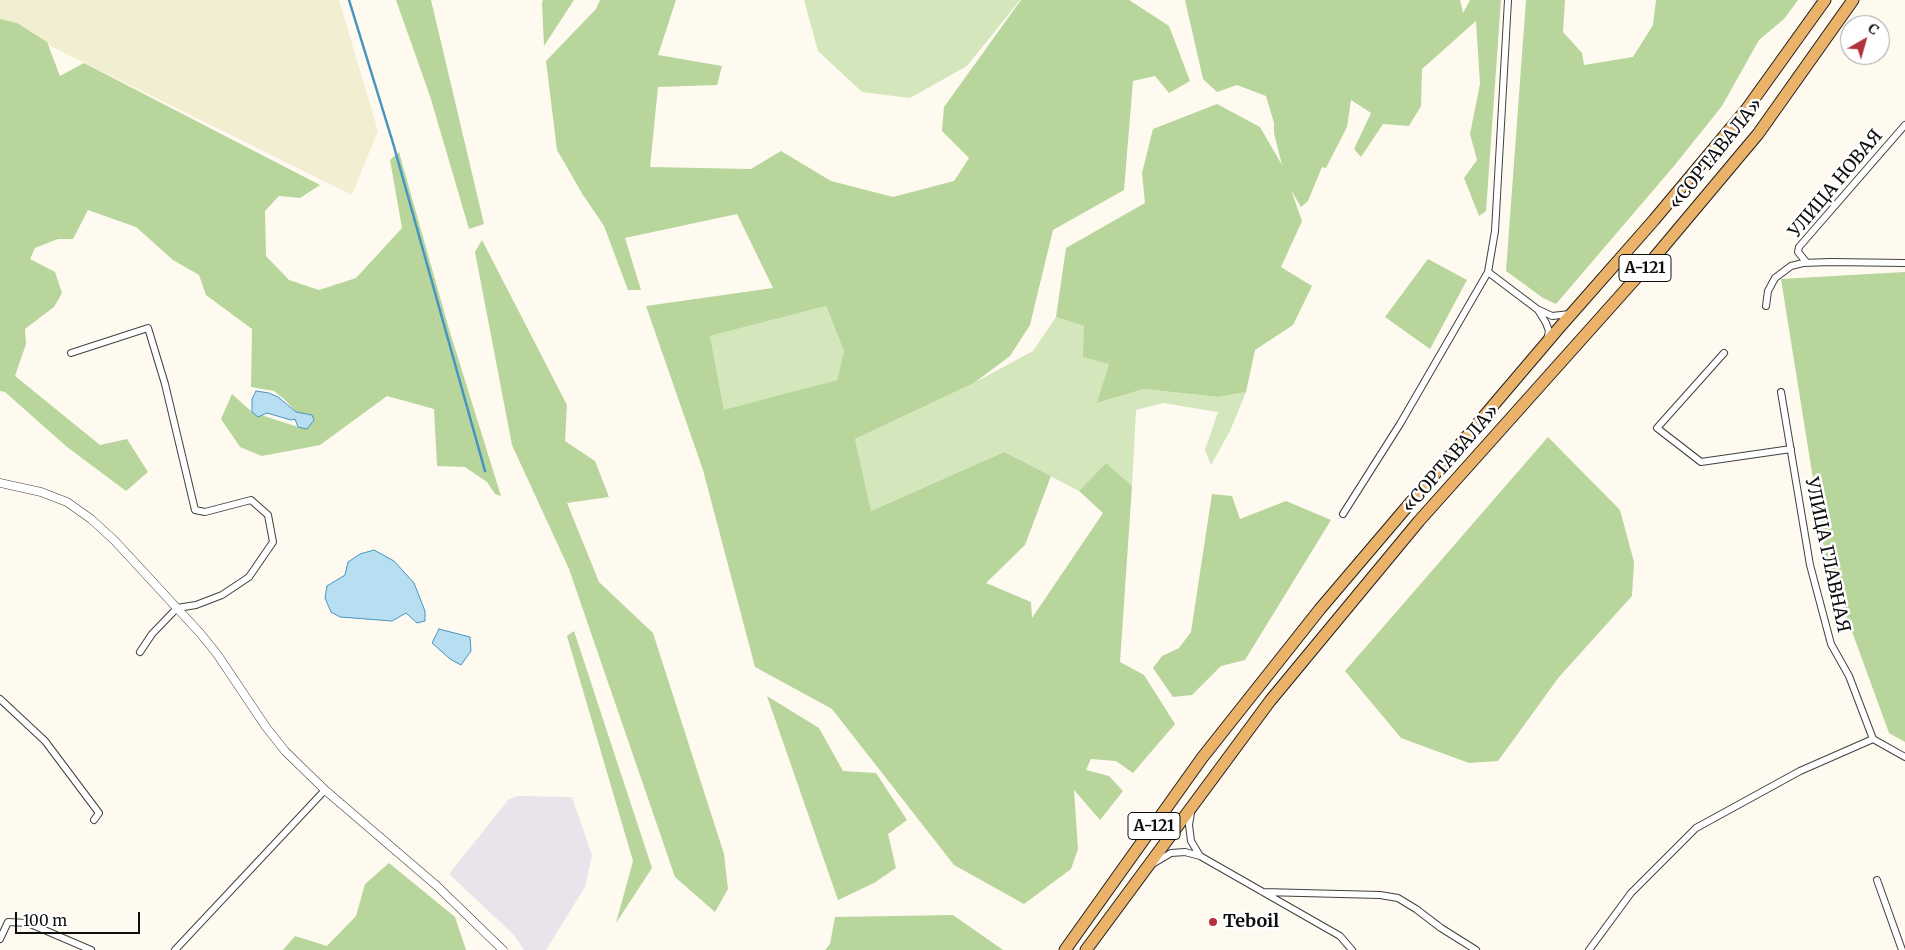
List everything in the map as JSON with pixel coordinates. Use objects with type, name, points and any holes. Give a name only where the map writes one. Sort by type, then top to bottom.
[{"type":"highway","name":"«СОРТАВАЛА»","points":[[1065,950],[1202,758],[1320,609],[1746,110],[1825,0]]},
{"type":"highway","name":"«СОРТАВАЛА»","points":[[1086,950],[1270,701],[1419,521],[1654,258],[1758,134],[1853,0]]},
{"type":"street","points":[[1343,514],[1400,424],[1488,272],[1494,231],[1508,0]]},
{"type":"street","name":"УЛИЦА НОВАЯ","points":[[1807,263],[1798,252],[1799,247],[1905,125]]},
{"type":"street","points":[[1766,306],[1768,290],[1775,278],[1791,266],[1807,263],[1905,263]]},
{"type":"street","points":[[1488,272],[1537,309],[1552,316],[1572,314]]},
{"type":"street","points":[[1537,309],[1549,331],[1546,343]]},
{"type":"street","points":[[70,353],[148,328],[165,384],[195,510],[205,512],[250,500],[268,515],[272,542],[250,577],[222,595],[196,605],[177,608],[152,634],[140,652]]},
{"type":"street","points":[[1724,353],[1657,428],[1701,462],[1791,449]]},
{"type":"street","name":"УЛИЦА ГЛАВНАЯ","points":[[1781,392],[1810,565],[1830,644],[1849,676],[1873,739]]},
{"type":"street","points":[[0,483],[41,492],[67,502],[91,519],[114,540],[177,608],[216,654],[266,727],[285,751],[325,790],[437,886],[502,950]]},
{"type":"street","points":[[0,699],[45,740],[99,813],[94,820]]},
{"type":"street","points":[[1589,950],[1631,893],[1696,828],[1800,771],[1873,739],[1905,757]]},
{"type":"street","points":[[1200,856],[1191,841],[1189,825],[1190,815],[1204,789]]},
{"type":"street","points":[[175,950],[325,790]]},
{"type":"street","points":[[1138,878],[1159,859],[1171,853],[1185,852],[1200,856],[1340,936],[1352,950]]},
{"type":"street","points":[[1877,880],[1902,950]]},
{"type":"street","points":[[1262,892],[1380,895],[1398,898],[1476,950]]},
{"type":"street","points":[[0,940],[8,922],[28,923],[91,950]]},
{"type":"shaded area","points":[[0,0],[339,0],[378,131],[352,195],[0,21]]},
{"type":"shaded area","points":[[518,796],[572,797],[592,855],[585,887],[546,950],[524,950],[514,935],[449,874],[509,799]]},
{"type":"green space","points":[[396,0],[431,0],[484,224],[469,229],[430,96]]},
{"type":"green space","points":[[543,0],[574,0],[544,46],[542,3]]},
{"type":"green space","points":[[600,0],[676,0],[658,55],[722,66],[717,85],[658,87],[650,167],[751,169],[781,151],[831,181],[893,197],[954,181],[969,158],[942,131],[944,107],[1021,0],[1129,0],[1169,26],[1190,81],[1169,93],[1155,76],[1133,81],[1124,190],[1053,230],[1030,325],[1010,356],[974,383],[855,439],[871,511],[1004,452],[1051,476],[1025,545],[986,583],[1031,602],[1032,618],[1103,513],[1079,491],[1106,463],[1132,486],[1120,662],[1144,675],[1175,724],[1133,773],[1116,761],[1091,759],[1086,770],[1109,776],[1123,791],[1100,820],[1074,790],[1078,849],[1071,869],[1024,904],[954,865],[832,709],[755,667],[703,470],[646,306],[773,288],[737,214],[625,238],[641,290],[628,290],[604,226],[583,195],[557,150],[546,61],[596,9]],"holes":[[[826,306],[844,351],[837,380],[724,410],[710,336]]]},
{"type":"green space","points":[[804,0],[1020,0],[967,66],[910,98],[862,92],[818,51]]},
{"type":"green space","points":[[1185,0],[1460,0],[1463,13],[1470,0],[1501,0],[1486,211],[1479,216],[1464,178],[1477,160],[1470,134],[1480,84],[1476,21],[1422,69],[1421,106],[1409,126],[1383,124],[1361,157],[1354,149],[1371,113],[1351,100],[1347,127],[1326,168],[1322,167],[1308,201],[1301,207],[1291,190],[1302,221],[1281,267],[1312,286],[1293,325],[1255,350],[1246,392],[1218,397],[1144,389],[1097,403],[1109,364],[1083,357],[1084,326],[1056,317],[1066,248],[1145,203],[1142,173],[1153,129],[1217,104],[1260,127],[1282,165],[1274,133],[1274,123],[1266,96],[1237,85],[1217,92],[1203,79]]},
{"type":"green space","points":[[1526,0],[1565,0],[1563,32],[1582,53],[1584,65],[1633,57],[1653,25],[1656,0],[1798,0],[1784,19],[1759,40],[1722,106],[1674,166],[1556,304],[1543,298],[1506,271]]},
{"type":"green space","points":[[0,19],[17,23],[47,42],[60,76],[84,63],[320,185],[300,198],[279,196],[265,211],[266,256],[289,280],[319,290],[356,278],[402,228],[390,160],[399,152],[449,329],[501,496],[495,494],[487,482],[465,467],[437,466],[434,409],[387,396],[320,445],[262,456],[240,447],[221,419],[232,394],[252,412],[298,427],[307,429],[314,420],[312,415],[296,412],[274,391],[251,387],[252,329],[206,295],[199,275],[173,260],[136,227],[88,210],[73,239],[58,239],[35,248],[30,259],[55,272],[62,293],[54,307],[25,329],[26,344],[15,376],[100,445],[127,439],[148,472],[126,491],[67,447],[5,392],[0,391]]},
{"type":"green space","points":[[482,240],[567,405],[565,441],[595,461],[609,497],[567,503],[599,582],[653,633],[724,854],[728,889],[715,912],[675,877],[569,569],[512,445],[475,252]]},
{"type":"green space","points":[[1428,259],[1467,280],[1430,349],[1385,317]]},
{"type":"green space","points":[[1905,272],[1905,742],[1889,733],[1826,560],[1781,279]]},
{"type":"green space","points":[[826,306],[844,351],[837,380],[724,411],[710,336]]},
{"type":"green space","points":[[1056,317],[1084,326],[1109,364],[1098,403],[1144,389],[1218,397],[1246,392],[1230,431],[1211,465],[1205,450],[1218,412],[1163,403],[1136,410],[1132,486],[1106,463],[1079,491],[1004,452],[871,511],[855,439],[974,383],[1033,351]]},
{"type":"green space","points":[[1548,437],[1620,510],[1634,562],[1632,596],[1559,677],[1498,761],[1469,763],[1401,738],[1345,671]]},
{"type":"green space","points":[[1212,494],[1232,496],[1240,519],[1286,501],[1331,520],[1245,660],[1221,666],[1192,695],[1173,697],[1153,668],[1162,656],[1179,648],[1191,632]]},
{"type":"green space","points":[[574,631],[652,868],[616,923],[633,861],[567,636]]},
{"type":"green space","points":[[767,696],[819,728],[843,771],[876,773],[907,820],[888,834],[896,868],[874,883],[838,900]]},
{"type":"green space","points":[[389,863],[455,917],[466,950],[283,950],[295,936],[327,946],[356,916],[365,884]]},
{"type":"green space","points":[[953,915],[1003,950],[825,950],[830,944],[835,917]]},
{"type":"water","points":[[256,391],[278,397],[296,412],[312,415],[314,420],[307,429],[298,427],[295,419],[291,420],[267,413],[258,417],[252,412],[252,399]]},
{"type":"water","points":[[374,550],[394,561],[414,583],[425,611],[425,621],[417,623],[406,613],[392,621],[340,617],[331,612],[325,598],[327,586],[345,575],[348,562],[360,554]]},
{"type":"water","points":[[439,629],[470,637],[471,651],[461,665],[450,659],[432,643]]},
{"type":"waterway","points":[[349,0],[393,143],[485,471]]},
{"type":"place","name":"Teboil","points":[[1213,922]]}]
